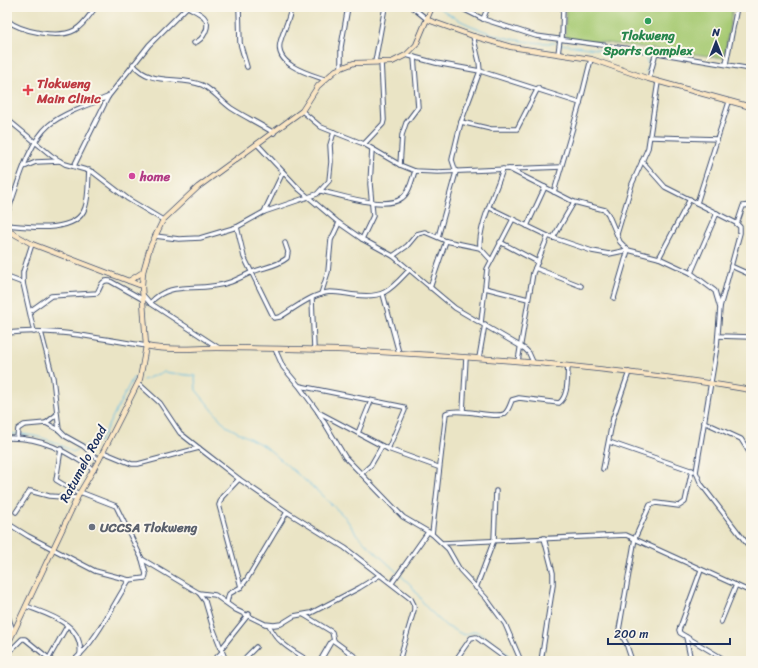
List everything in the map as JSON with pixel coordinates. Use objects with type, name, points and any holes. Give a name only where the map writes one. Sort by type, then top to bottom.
[{"type":"street","points":[[7,20],[24,29],[46,34],[61,34],[75,30],[96,7]]},
{"type":"street","points":[[74,166],[108,97],[149,45],[187,7],[204,17],[207,23],[207,29],[203,37],[194,42]]},
{"type":"street","points":[[291,7],[290,15],[280,43],[281,52],[290,65],[297,70],[324,80]]},
{"type":"street","points":[[341,68],[341,47],[348,7]]},
{"type":"street","points":[[374,62],[385,7]]},
{"type":"street","points":[[412,7],[428,20],[473,36],[523,49],[591,59],[648,79],[751,107]]},
{"type":"street","points":[[7,119],[60,161],[89,170],[103,178],[142,209],[163,220],[198,187],[302,111],[324,80],[341,68],[354,63],[392,62],[406,56],[416,45],[428,20],[432,7]]},
{"type":"street","points":[[459,7],[483,19],[536,36],[656,52],[751,69]]},
{"type":"street","points":[[483,19],[488,7]]},
{"type":"street","points":[[558,54],[561,39],[563,7]]},
{"type":"street","points":[[726,64],[737,7]]},
{"type":"street","points":[[238,8],[240,43],[247,67]]},
{"type":"street","points":[[438,237],[456,172],[452,160],[461,122],[480,71],[473,36]]},
{"type":"street","points":[[648,79],[656,52]]},
{"type":"street","points":[[406,56],[480,71],[538,88],[580,103]]},
{"type":"street","points":[[400,165],[402,135],[406,123],[418,107],[414,57]]},
{"type":"street","points":[[554,192],[591,59]]},
{"type":"street","points":[[364,144],[383,124],[384,120],[381,62]]},
{"type":"street","points":[[133,64],[141,72],[154,79],[202,85],[211,90],[231,108],[274,132]]},
{"type":"street","points":[[617,234],[632,184],[651,137],[658,82]]},
{"type":"street","points":[[461,122],[491,129],[517,129],[538,88]]},
{"type":"street","points":[[7,214],[24,166],[35,141],[52,122],[108,97]]},
{"type":"street","points":[[697,203],[729,102]]},
{"type":"street","points":[[302,111],[321,128],[364,144],[400,165],[416,171],[456,172],[503,169],[561,168]]},
{"type":"street","points":[[155,236],[179,239],[200,238],[237,227],[264,212],[321,191],[329,181],[330,144],[334,132]]},
{"type":"street","points":[[651,137],[717,139]]},
{"type":"street","points":[[257,144],[308,197],[339,223],[362,239],[393,256],[455,308],[520,345],[530,353],[533,362]]},
{"type":"street","points":[[362,239],[373,216],[371,202],[372,149]]},
{"type":"street","points":[[24,166],[36,162],[60,161]]},
{"type":"street","points":[[632,661],[626,643],[619,630],[635,538],[650,505],[656,503],[679,506],[685,502],[694,471],[704,422],[718,336],[720,308],[741,230],[737,224],[665,187],[642,161]]},
{"type":"street","points":[[480,248],[481,234],[503,169]]},
{"type":"street","points":[[509,169],[574,202],[606,211],[620,242],[628,250]]},
{"type":"street","points":[[7,225],[54,227],[66,225],[74,220],[84,210],[89,170]]},
{"type":"street","points":[[321,191],[371,202],[397,201],[403,198],[407,193],[416,171]]},
{"type":"street","points":[[264,212],[283,172]]},
{"type":"street","points":[[528,226],[545,187]]},
{"type":"street","points":[[659,258],[690,199]]},
{"type":"street","points":[[553,238],[574,202]]},
{"type":"street","points":[[737,224],[743,206],[751,205]]},
{"type":"street","points":[[490,208],[548,236],[605,254],[628,250],[659,258],[714,288],[718,297],[720,308]]},
{"type":"street","points":[[690,274],[717,213]]},
{"type":"street","points":[[479,358],[487,269],[513,219]]},
{"type":"street","name":"Ratumelo Road","points":[[7,646],[52,549],[138,383],[143,368],[146,346],[142,297],[143,272],[155,236],[163,220]]},
{"type":"street","points":[[321,294],[328,272],[331,240],[339,223]]},
{"type":"street","points":[[237,227],[244,257],[274,318],[280,317],[321,294],[330,292],[374,296],[382,294],[388,291],[410,269]]},
{"type":"street","points":[[7,237],[8,231],[32,244],[142,286]]},
{"type":"street","points":[[393,256],[419,233],[425,232],[446,241],[480,248],[491,260]]},
{"type":"street","points":[[518,361],[528,299],[535,268],[548,236]]},
{"type":"street","points":[[430,288],[446,241]]},
{"type":"street","points":[[500,242],[538,262]]},
{"type":"street","points":[[150,303],[164,291],[218,285],[240,279],[251,272],[269,268],[287,258],[288,252],[285,243]]},
{"type":"street","points":[[32,244],[24,264],[23,283],[34,332]]},
{"type":"street","points":[[614,298],[628,250]]},
{"type":"street","points":[[731,266],[751,275]]},
{"type":"street","points":[[535,268],[581,286]]},
{"type":"street","points":[[129,281],[143,272]]},
{"type":"street","points":[[7,277],[23,283]]},
{"type":"street","points":[[30,311],[50,296],[97,293],[102,283],[110,281],[142,297],[219,348]]},
{"type":"street","points":[[485,288],[528,299]]},
{"type":"street","points":[[382,294],[399,353]]},
{"type":"street","points":[[312,298],[314,350]]},
{"type":"street","points":[[41,332],[53,378],[56,415],[59,430]]},
{"type":"street","points":[[7,333],[41,332],[81,336],[159,349],[219,348],[314,350],[399,353],[533,362],[629,371],[751,390]]},
{"type":"street","points":[[718,336],[751,338]]},
{"type":"street","points":[[276,349],[282,367],[299,386],[318,412],[345,457],[404,517],[443,543],[460,570],[505,624],[521,661]]},
{"type":"street","points":[[463,411],[466,358]]},
{"type":"street","points":[[392,583],[430,533],[446,413],[463,411],[501,415],[506,412],[512,400],[516,398],[559,403],[562,400],[566,389],[568,366]]},
{"type":"street","points":[[603,469],[613,418],[629,371]]},
{"type":"street","points":[[138,383],[160,403],[180,433],[239,479],[287,512],[345,548],[411,599],[414,605],[399,661]]},
{"type":"street","points":[[299,386],[371,401],[400,405],[405,408],[388,449]]},
{"type":"street","points":[[358,433],[371,401]]},
{"type":"street","points":[[318,412],[388,449],[438,468]]},
{"type":"street","points":[[17,438],[18,429],[24,425],[46,423],[56,415]]},
{"type":"street","points":[[704,422],[741,439],[751,455]]},
{"type":"street","points":[[46,423],[83,446],[99,460]]},
{"type":"street","points":[[7,438],[17,438],[61,449],[94,470]]},
{"type":"street","points":[[609,442],[694,471],[701,484],[751,549]]},
{"type":"street","points":[[361,474],[371,465],[382,446]]},
{"type":"street","points":[[103,452],[132,464],[138,464],[199,448]]},
{"type":"street","points":[[7,523],[52,549],[95,571],[129,580],[145,578],[146,574],[142,559],[116,506],[79,495],[56,480],[61,449]]},
{"type":"street","points":[[239,479],[222,497],[219,505],[241,587]]},
{"type":"street","points":[[16,512],[30,491],[49,496],[79,495]]},
{"type":"street","points":[[476,588],[494,540],[496,491]]},
{"type":"street","points":[[226,602],[229,594],[241,587],[287,512]]},
{"type":"street","points":[[443,543],[622,534],[635,538],[751,592]]},
{"type":"street","points":[[540,661],[553,585],[553,573],[544,538]]},
{"type":"street","points":[[142,559],[199,593],[215,595],[236,610],[249,614],[269,625],[281,624],[294,616],[304,615],[345,596],[380,575]]},
{"type":"street","points":[[701,570],[679,630],[680,634],[727,661]]},
{"type":"street","points":[[73,661],[79,656],[96,634],[129,580]]},
{"type":"street","points":[[721,622],[736,585]]},
{"type":"street","points":[[199,593],[208,607],[212,628],[226,661]]},
{"type":"street","points":[[26,606],[59,618],[80,641],[79,656]]},
{"type":"street","points":[[7,613],[13,631]]},
{"type":"street","points":[[213,661],[249,614]]},
{"type":"street","points":[[304,615],[332,632],[334,641],[361,661]]},
{"type":"street","points":[[269,625],[272,632],[282,644],[309,661]]},
{"type":"street","points":[[7,654],[24,638],[51,660],[67,626]]},
{"type":"street","points":[[455,661],[471,638],[476,637],[509,661]]},
{"type":"street","points":[[686,637],[691,661]]},
{"type":"street","points":[[320,661],[331,642],[334,641]]},
{"type":"street","points":[[242,661],[256,647]]},
{"type":"green space","name":"Tlokweng Sports Complex","points":[[566,7],[733,7],[724,58],[567,38],[565,36]]},
{"type":"waterway","points":[[438,7],[465,23],[494,34],[524,41],[555,43]]},
{"type":"waterway","points":[[561,44],[638,55],[646,58],[648,64],[646,72]]},
{"type":"waterway","points":[[143,380],[163,372],[195,376],[196,390],[226,426],[266,447],[315,489],[345,517],[357,535],[411,585],[427,608],[446,626],[464,635],[476,631],[507,653],[513,661]]},
{"type":"waterway","points":[[85,445],[100,441],[133,378],[137,379]]},
{"type":"waterway","points":[[7,434],[33,436],[49,440],[73,452],[82,446]]},
{"type":"place","name":"Tlokweng Sports Complex","points":[[648,21]]},
{"type":"place","name":"Tlokweng Main Clinic","points":[[28,90]]},
{"type":"place","name":"home","points":[[132,176]]},
{"type":"place","name":"UCCSA Tlokweng","points":[[92,527]]}]
